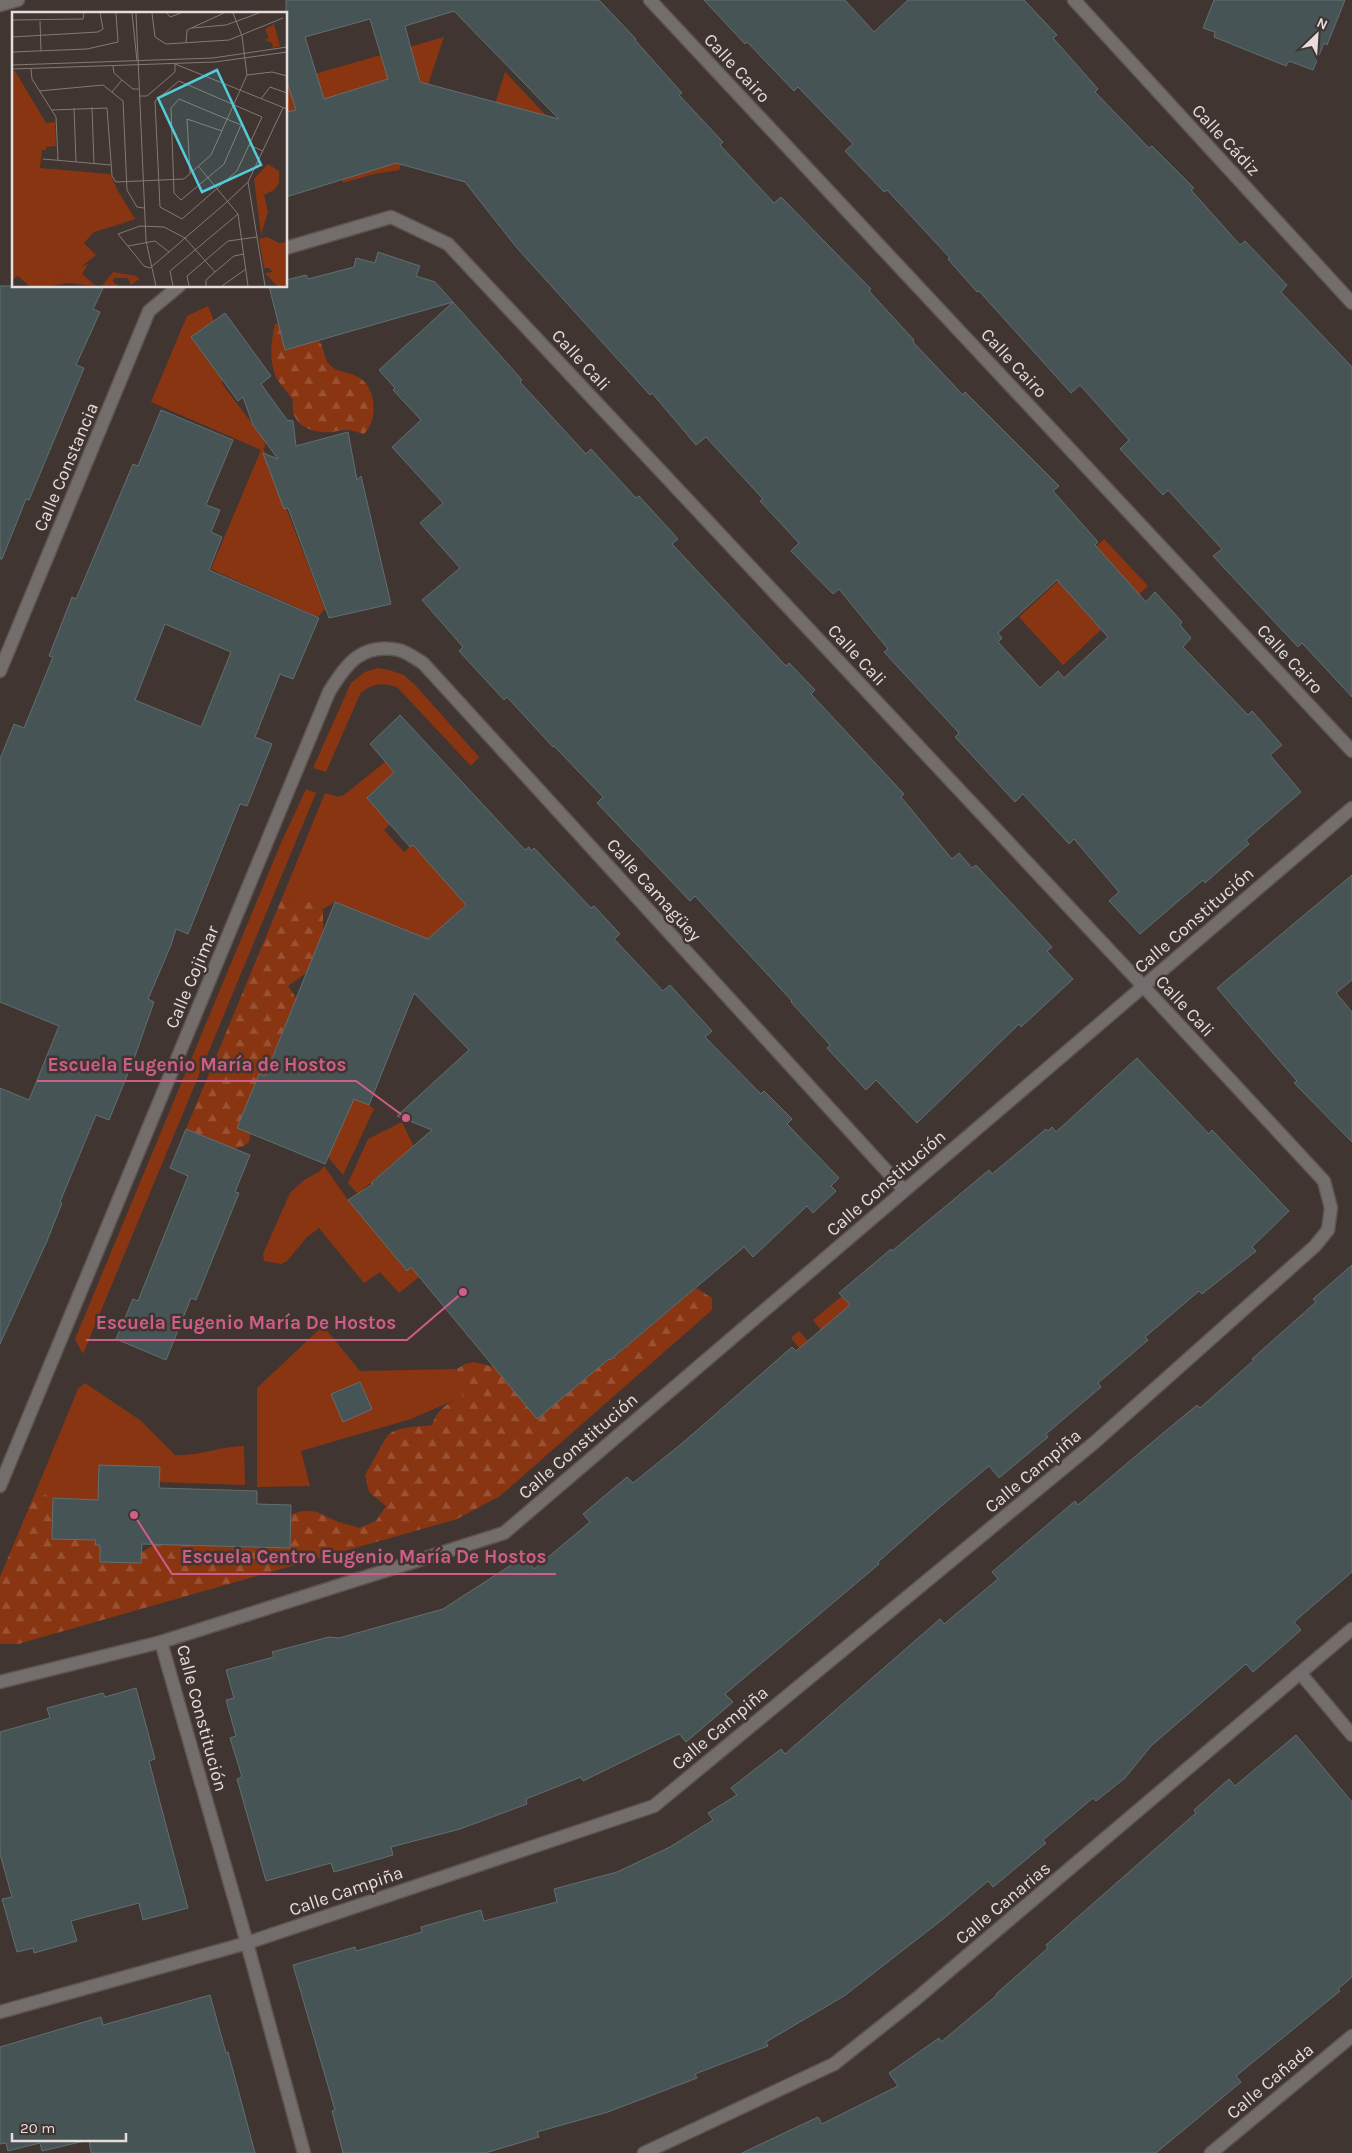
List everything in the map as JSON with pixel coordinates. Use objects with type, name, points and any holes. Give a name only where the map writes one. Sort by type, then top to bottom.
[{"type":"street","points":[[0,5],[18,0]]},
{"type":"street","name":"Calle Cairo","points":[[650,0],[1352,751]]},
{"type":"street","name":"Calle Cádiz","points":[[1074,0],[1352,303]]},
{"type":"street","name":"Calle Cali","points":[[288,247],[391,217],[448,244],[1144,986],[1324,1182],[1331,1208],[1328,1230]]},
{"type":"street","name":"Calle Constancia","points":[[0,671],[149,311],[177,288]]},
{"type":"street","name":"Calle Camagüey","points":[[359,654],[380,648],[401,650],[423,663],[904,1190]]},
{"type":"street","name":"Calle Cojimar","points":[[0,1486],[329,692],[343,668],[359,654]]},
{"type":"street","name":"Calle Constitución","points":[[304,2153],[247,1943],[161,1642],[504,1533],[1352,808]]},
{"type":"street","name":"Calle Campiña","points":[[0,2012],[247,1943],[654,1806],[1095,1442],[1315,1246],[1328,1230]]},
{"type":"street","name":"Calle Canarias","points":[[644,2153],[834,2064],[916,1999],[1352,1630]]},
{"type":"street","points":[[0,1682],[161,1642]]},
{"type":"street","points":[[1301,1674],[1352,1735]]},
{"type":"street","name":"Calle Cañada","points":[[1211,2153],[1352,2036]]},
{"type":"green space","points":[[444,37],[399,170],[374,174],[343,183],[324,121],[300,109],[288,112],[288,81]]},
{"type":"green space","points":[[505,72],[555,125],[490,120]]},
{"type":"green space","points":[[208,306],[214,321],[223,381],[221,382],[259,433],[264,429],[265,447],[263,448],[325,609],[318,617],[211,569],[261,450],[151,402],[187,316]]},
{"type":"green space","points":[[279,323],[315,337],[322,346],[327,361],[332,367],[356,376],[366,383],[374,406],[372,421],[364,434],[347,430],[333,432],[317,431],[298,422],[294,416],[293,400],[278,380],[272,365],[272,337],[275,324]]},
{"type":"green space","points":[[1104,539],[1148,586],[1063,665],[1019,617]]},
{"type":"green space","points":[[378,668],[404,675],[416,686],[479,757],[471,766],[398,688],[383,684],[369,688],[360,694],[326,772],[313,768],[351,683],[365,672]]},
{"type":"green space","points":[[385,762],[394,772],[367,798],[390,824],[384,830],[404,852],[453,807],[524,851],[451,918],[434,942],[335,902],[323,909],[311,902],[282,898],[325,793],[338,797],[344,795]]},
{"type":"green space","points":[[306,789],[316,793],[83,1354],[75,1339],[281,843]]},
{"type":"green space","points":[[282,898],[311,902],[323,909],[323,931],[307,972],[288,986],[296,998],[269,1065],[271,1079],[259,1074],[249,1142],[244,1146],[234,1149],[186,1129]]},
{"type":"green space","points":[[281,1070],[369,1105],[374,1109],[343,1175],[328,1157]]},
{"type":"green space","points":[[402,1122],[430,1181],[451,1234],[392,1164],[358,1194],[348,1183],[368,1139]]},
{"type":"green space","points":[[324,1166],[348,1200],[406,1270],[416,1263],[424,1273],[399,1293],[380,1272],[364,1283],[319,1228],[307,1237],[287,1261],[281,1264],[264,1261],[263,1254],[290,1193],[304,1180],[319,1172]]},
{"type":"green space","points":[[696,1288],[712,1298],[712,1310],[500,1496],[457,1519],[18,1644],[0,1644],[0,1577],[36,1491],[53,1498],[52,1539],[96,1540],[96,1545],[100,1545],[100,1562],[141,1563],[142,1552],[155,1544],[290,1548],[291,1515],[304,1511],[319,1513],[336,1521],[359,1528],[376,1521],[386,1506],[369,1492],[365,1475],[384,1441],[393,1431],[432,1425],[437,1414],[444,1407],[463,1396],[457,1369],[465,1364],[474,1362],[494,1367],[537,1419],[584,1380],[586,1331],[611,1360]]},
{"type":"green space","points":[[842,1296],[908,1375],[866,1429],[791,1338],[799,1331],[808,1341],[804,1345],[850,1400],[842,1312],[821,1330],[813,1320]]},
{"type":"green space","points":[[323,1326],[360,1371],[457,1369],[464,1396],[411,1419],[301,1451],[310,1486],[257,1487],[257,1388]]},
{"type":"green space","points":[[85,1383],[140,1420],[175,1455],[244,1446],[245,1485],[159,1482],[98,1500],[53,1498],[36,1491],[78,1389]]},
{"type":"building","points":[[286,0],[599,0],[636,39],[682,93],[679,95],[723,142],[720,145],[774,203],[781,197],[871,289],[869,291],[914,340],[913,342],[963,395],[965,392],[1059,486],[1053,491],[1098,542],[1095,545],[1146,602],[1155,592],[1182,622],[1180,625],[1191,638],[1183,647],[1248,715],[1252,711],[1282,745],[1270,755],[1301,792],[1246,840],[1249,844],[1205,883],[1203,880],[1140,934],[1109,901],[1119,892],[1074,839],[1069,844],[1023,794],[1015,802],[955,737],[959,733],[884,652],[888,649],[839,589],[833,594],[791,551],[799,543],[760,501],[763,499],[706,437],[696,445],[652,393],[650,395],[517,248],[465,182],[396,163],[288,196],[288,112],[296,110],[288,85],[288,12],[286,12]],"holes":[[[454,11],[559,119],[420,82],[405,26]],[[370,19],[388,79],[324,99],[305,37]],[[1057,580],[1108,637],[1064,678],[1058,671],[1040,688],[998,642],[1002,638],[998,633]]]},
{"type":"building","points":[[704,0],[845,0],[874,32],[908,0],[1024,0],[1057,35],[1053,38],[1098,89],[1095,92],[1149,148],[1152,146],[1194,188],[1191,190],[1240,245],[1245,241],[1287,285],[1281,292],[1352,367],[1352,697],[1302,643],[1298,647],[1213,556],[1222,549],[1168,490],[1163,495],[1120,449],[1129,440],[1080,385],[1071,393],[979,291],[977,292],[948,259],[950,258],[887,190],[884,192],[845,151],[853,144],[798,87],[794,91],[747,42],[745,44]]},
{"type":"building","points":[[1214,0],[1345,0],[1327,45],[1324,43],[1313,70],[1289,61],[1286,66],[1214,37],[1215,32],[1203,28]]},
{"type":"building","points":[[378,252],[420,266],[416,276],[435,282],[453,302],[285,350],[270,288],[288,288],[288,280],[306,275],[308,279],[354,267],[356,258],[375,263]]},
{"type":"building","points":[[0,286],[12,286],[12,288],[103,288],[93,309],[100,312],[76,365],[84,368],[29,500],[26,499],[2,559],[0,559]]},
{"type":"building","points":[[453,302],[522,380],[520,382],[586,454],[591,449],[636,498],[639,496],[678,539],[672,544],[786,666],[789,663],[815,690],[811,694],[904,794],[901,797],[952,859],[959,853],[972,868],[976,865],[1052,947],[1047,951],[1073,979],[1021,1027],[1019,1024],[917,1123],[876,1080],[866,1090],[827,1048],[830,1045],[792,1001],[695,896],[690,901],[597,803],[603,797],[507,697],[504,700],[459,651],[463,647],[422,600],[460,568],[420,523],[443,503],[392,447],[421,420],[393,390],[395,388],[379,370]]},
{"type":"building","points":[[225,313],[271,376],[261,384],[287,420],[293,421],[296,446],[348,432],[357,480],[361,476],[391,604],[329,618],[288,508],[284,509],[263,453],[278,459],[253,425],[243,397],[238,401],[191,337]]},
{"type":"building","points":[[161,410],[233,440],[206,505],[220,510],[211,532],[222,537],[209,570],[319,618],[293,679],[280,674],[255,737],[272,744],[247,806],[240,804],[188,934],[176,929],[148,999],[154,1002],[109,1120],[96,1115],[60,1202],[62,1203],[47,1241],[0,1344],[0,1088],[29,1100],[59,1026],[0,1002],[0,759],[14,724],[24,728],[53,657],[49,656],[72,597],[76,599],[133,464],[138,466]],"holes":[[[165,624],[231,652],[201,727],[135,700]]]},
{"type":"building","points":[[400,715],[525,850],[529,847],[531,851],[534,848],[591,908],[594,906],[620,934],[614,939],[663,991],[670,985],[712,1031],[705,1037],[761,1094],[764,1091],[792,1119],[787,1124],[839,1178],[831,1186],[836,1191],[813,1213],[807,1206],[753,1257],[744,1247],[537,1419],[411,1267],[407,1271],[348,1200],[373,1184],[371,1183],[432,1130],[397,1116],[469,1050],[414,993],[369,1105],[354,1099],[325,1164],[237,1128],[259,1074],[265,1076],[335,902],[428,939],[466,905],[413,845],[410,847],[367,798],[394,772],[370,744]]},
{"type":"building","points":[[1352,875],[1352,980],[1336,993],[1352,1012],[1352,1142],[1294,1083],[1297,1081],[1217,988]]},
{"type":"building","points":[[1137,1058],[1209,1134],[1212,1130],[1289,1211],[1252,1247],[1256,1251],[1202,1294],[1199,1291],[1145,1337],[1148,1340],[1098,1383],[1101,1387],[1046,1434],[1048,1437],[999,1478],[989,1466],[932,1514],[878,1562],[879,1564],[725,1694],[733,1702],[686,1742],[679,1734],[583,1781],[581,1777],[526,1799],[527,1804],[460,1829],[391,1847],[393,1855],[334,1872],[331,1863],[266,1881],[237,1779],[242,1777],[230,1738],[236,1736],[226,1700],[234,1698],[226,1670],[274,1657],[272,1652],[329,1637],[339,1638],[443,1609],[525,1556],[534,1569],[590,1522],[583,1514],[627,1477],[633,1483],[686,1440],[792,1347],[796,1351],[850,1305],[839,1293],[989,1170],[992,1174],[1046,1129],[1048,1131],[1052,1127],[1056,1132]]},
{"type":"building","points":[[186,1129],[250,1155],[235,1192],[239,1193],[196,1300],[191,1298],[166,1360],[116,1339],[133,1299],[138,1301],[188,1176],[170,1168]]},
{"type":"building","points":[[1352,1265],[1352,1572],[1294,1622],[1301,1630],[1253,1672],[1246,1664],[1151,1746],[1125,1778],[1096,1801],[1093,1798],[1043,1840],[1046,1843],[993,1887],[988,1881],[943,1919],[844,1996],[766,2042],[768,2046],[695,2074],[697,2078],[608,2112],[537,2132],[539,2137],[485,2153],[343,2153],[332,2111],[335,2110],[293,1965],[355,1947],[356,1951],[422,1932],[421,1927],[481,1910],[484,1921],[557,1902],[554,1889],[617,1872],[670,1847],[713,1820],[708,1813],[737,1795],[731,1788],[781,1749],[785,1754],[940,1619],[944,1624],[998,1579],[992,1572],[1075,1501],[1078,1505],[1197,1405],[1200,1408],[1316,1302],[1313,1299]]},
{"type":"building","points":[[360,1382],[372,1409],[343,1422],[331,1394]]},
{"type":"building","points":[[99,1465],[160,1467],[159,1488],[257,1491],[257,1504],[291,1505],[290,1548],[142,1544],[141,1563],[100,1562],[100,1545],[95,1545],[96,1540],[52,1539],[53,1498],[98,1500]]},
{"type":"building","points":[[136,1688],[155,1759],[149,1761],[188,1908],[143,1920],[139,1903],[71,1921],[77,1941],[34,1953],[33,1948],[17,1952],[2,1899],[12,1897],[0,1854],[0,1732],[50,1718],[47,1708],[103,1693],[105,1697]]},
{"type":"building","points":[[1296,1735],[1352,1802],[1352,1977],[1338,1989],[1340,1991],[1236,2076],[1241,2082],[1156,2153],[742,2153],[818,2117],[822,2124],[898,2086],[889,2073],[939,2038],[941,2042],[997,1995],[1048,1948],[1046,1945],[1196,1813],[1194,1810],[1229,1779],[1235,1786]]},
{"type":"building","points":[[210,1995],[226,2053],[228,2052],[255,2153],[91,2153],[89,2140],[42,2151],[40,2143],[8,2151],[6,2143],[0,2144],[0,2047],[101,2017],[103,2025]]},
{"type":"place","name":"Escuela Eugenio María de Hostos","points":[[406,1118]]},
{"type":"place","name":"Escuela Eugenio María De Hostos","points":[[463,1292]]},
{"type":"place","name":"Escuela Centro Eugenio María De Hostos","points":[[134,1515]]}]
